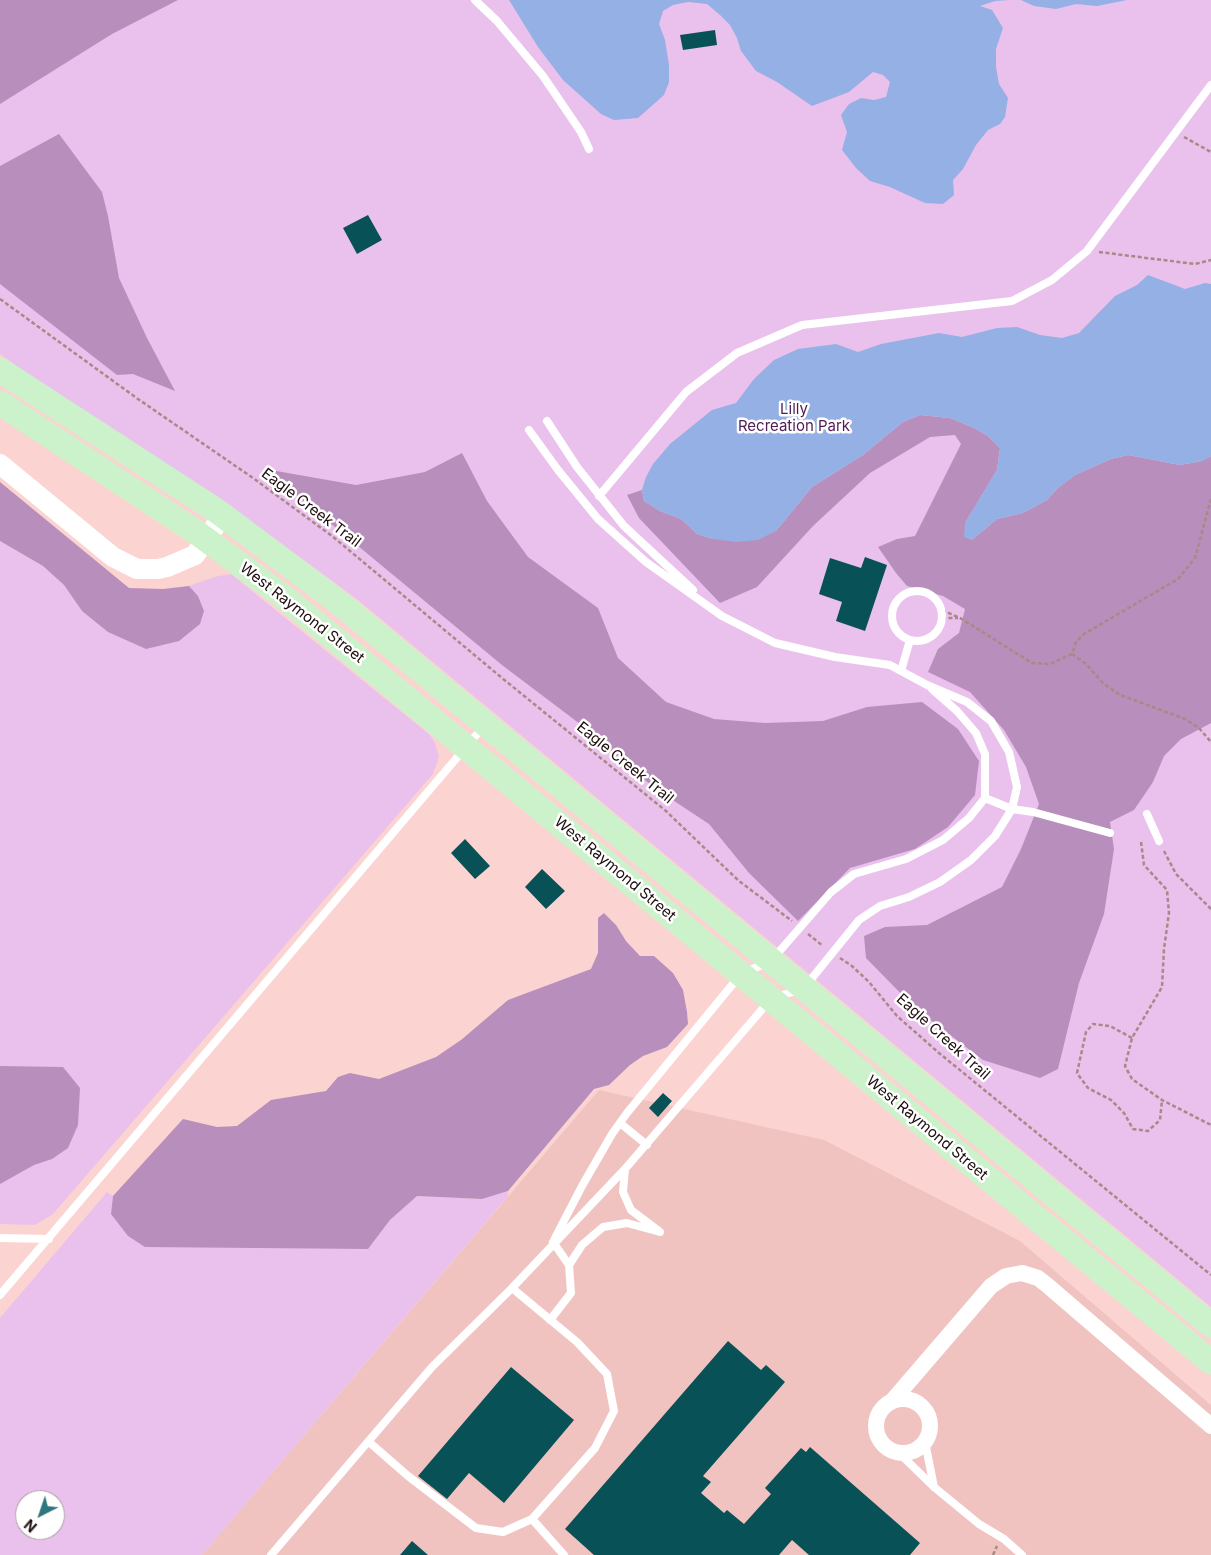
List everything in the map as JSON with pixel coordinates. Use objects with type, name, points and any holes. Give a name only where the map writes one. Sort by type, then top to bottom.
[{"type":"main road","name":"West Raymond Street","points":[[0,370],[223,515],[337,601],[1211,1325]]},
{"type":"main road","name":"West Raymond Street","points":[[0,403],[206,539],[313,620],[1211,1362]]},
{"type":"main road","points":[[1092,1264],[1110,1241]]},
{"type":"street","points":[[0,464],[113,557],[132,567],[147,570],[167,567],[195,555],[223,515]]},
{"type":"street","points":[[893,1400],[902,1387],[991,1286],[1006,1276],[1022,1273],[1038,1278],[1047,1285],[1211,1426]]},
{"type":"street","points":[[914,1401],[918,1371]]},
{"type":"street","points":[[900,1398],[914,1401],[926,1410],[929,1417],[929,1434],[925,1442],[914,1451],[899,1453],[890,1451],[878,1438],[876,1420],[879,1412],[893,1400],[900,1398]]},
{"type":"lane","points":[[475,0],[497,21],[543,76],[581,132],[589,149]]},
{"type":"lane","points":[[599,496],[686,392],[737,353],[802,325],[1012,301],[1052,280],[1086,250],[1211,84]]},
{"type":"lane","points":[[547,421],[577,467],[624,526],[722,616]]},
{"type":"lane","points":[[271,1555],[432,1367],[512,1288],[553,1242],[647,1146],[771,998],[804,988],[859,920],[880,906],[909,897],[940,882],[971,860],[995,836],[1012,809],[1018,787],[1009,752],[991,721],[967,702],[927,685],[890,665],[835,657],[775,643],[722,616],[646,562],[598,519],[558,470],[529,430]]},
{"type":"lane","points":[[920,591],[936,599],[942,610],[942,618],[940,627],[935,634],[927,639],[918,641],[902,636],[893,623],[892,614],[894,606],[899,599],[912,592],[920,591]]},
{"type":"lane","points":[[901,671],[910,640]]},
{"type":"lane","points":[[553,1242],[582,1186],[620,1123],[741,974],[771,961],[831,892],[854,874],[906,858],[943,840],[969,818],[985,798],[984,754],[976,733],[957,711],[927,685]]},
{"type":"lane","points":[[0,1295],[486,724]]},
{"type":"lane","points":[[985,798],[1012,809],[1033,812],[1110,833]]},
{"type":"lane","points":[[1147,814],[1159,841]]},
{"type":"lane","points":[[620,1123],[647,1146]]},
{"type":"lane","points":[[569,1265],[582,1245],[603,1227],[627,1223],[660,1232],[632,1210],[624,1192],[625,1169]]},
{"type":"lane","points":[[0,1238],[49,1239]]},
{"type":"lane","points":[[550,1320],[571,1293],[569,1265],[553,1242]]},
{"type":"lane","points":[[369,1442],[408,1476],[476,1528],[503,1532],[532,1519],[595,1448],[614,1411],[607,1374],[577,1342],[512,1288]]},
{"type":"lane","points":[[925,1442],[934,1487]]},
{"type":"lane","points":[[899,1453],[934,1487],[979,1524],[1004,1539],[1022,1555]]},
{"type":"lane","points":[[532,1519],[564,1555]]},
{"type":"path","points":[[1176,132],[1211,152]]},
{"type":"path","points":[[1086,250],[1195,264],[1211,260]]},
{"type":"path","name":"Eagle Creek Trail","points":[[0,299],[332,536],[502,678],[666,811],[739,881],[832,953],[852,966],[869,982],[897,1016],[939,1053],[1211,1275]]},
{"type":"path","points":[[942,610],[960,618],[1032,663],[1050,664],[1072,654],[1076,642],[1084,634],[1178,579],[1195,558],[1211,499]]},
{"type":"path","points":[[942,618],[960,618]]},
{"type":"path","points":[[1072,654],[1086,664],[1103,683],[1120,695],[1185,719],[1199,728],[1211,742]]},
{"type":"path","points":[[1159,841],[1176,874],[1211,909]]},
{"type":"path","points":[[1141,842],[1144,865],[1167,890],[1169,913],[1164,949],[1162,987],[1132,1038],[1125,1066],[1132,1080],[1162,1100],[1211,1125]]},
{"type":"path","points":[[1132,1038],[1110,1026],[1093,1024],[1086,1032],[1077,1073],[1088,1088],[1111,1100],[1124,1113],[1133,1129],[1148,1131],[1160,1120],[1162,1100]]},
{"type":"shaded area","points":[[0,0],[178,0],[112,34],[0,104]]},
{"type":"shaded area","points":[[59,134],[102,192],[119,278],[147,338],[175,391],[133,374],[117,375],[0,284],[0,166]]},
{"type":"shaded area","points":[[920,415],[950,418],[988,436],[1000,448],[997,470],[965,523],[972,540],[997,519],[1023,513],[1047,500],[1058,488],[1075,475],[1111,459],[1128,455],[1180,465],[1202,461],[1211,456],[1211,723],[1181,739],[1164,756],[1153,782],[1134,810],[1110,822],[1114,849],[1104,914],[1079,983],[1058,1069],[1040,1078],[983,1060],[916,1009],[866,958],[864,936],[885,927],[927,925],[1002,887],[1021,849],[1039,804],[1026,767],[1004,730],[970,692],[928,672],[938,649],[959,633],[965,609],[943,596],[907,586],[878,547],[897,539],[915,536],[961,444],[955,435],[930,437],[870,473],[813,526],[757,587],[720,603],[639,518],[627,495],[642,490],[644,501],[660,511],[681,519],[697,534],[713,539],[776,531],[812,487],[863,455],[903,422]]},
{"type":"shaded area","points":[[462,453],[487,501],[528,557],[598,608],[618,658],[666,702],[714,719],[765,723],[823,721],[867,707],[922,702],[958,729],[979,761],[975,795],[948,827],[915,849],[850,868],[798,921],[749,873],[709,824],[653,787],[580,724],[502,665],[265,469],[356,485],[425,472]]},
{"type":"shaded area","points":[[0,482],[129,588],[163,589],[189,586],[198,596],[204,611],[200,624],[179,641],[146,649],[108,632],[82,611],[64,585],[43,566],[0,541]]},
{"type":"shaded area","points":[[604,913],[640,956],[654,956],[673,973],[683,990],[688,1024],[667,1047],[643,1056],[630,1065],[609,1085],[594,1089],[508,1191],[482,1199],[417,1196],[390,1220],[368,1249],[145,1247],[128,1236],[111,1214],[113,1196],[183,1119],[217,1127],[237,1126],[271,1100],[326,1091],[338,1077],[350,1073],[379,1079],[436,1057],[461,1040],[508,1000],[591,969],[598,953],[598,918]]},
{"type":"shaded area","points":[[0,1066],[63,1067],[80,1088],[78,1125],[68,1148],[52,1159],[34,1165],[0,1184]]},
{"type":"shaded area","points":[[599,1090],[824,1140],[1020,1241],[1211,1405],[1211,1555],[202,1555]]},
{"type":"green space","name":"Lilly Recreation Park","points":[[0,0],[1211,0],[1211,1307],[358,600],[222,500],[44,386],[0,354]]},
{"type":"green space","points":[[0,541],[43,566],[64,585],[82,611],[198,596],[189,586],[214,577],[231,574],[430,735],[435,743],[439,757],[433,774],[53,1214],[35,1225],[0,1224]]},
{"type":"green space","points":[[508,1191],[508,1196],[202,1555],[0,1555],[0,1318],[107,1192],[113,1196],[111,1214],[368,1249],[390,1220],[417,1196],[482,1199]]},
{"type":"water","points":[[509,0],[1009,0],[995,1],[980,6],[992,10],[1003,28],[996,49],[996,67],[999,84],[1008,98],[1005,117],[1000,124],[988,130],[976,145],[963,169],[953,180],[954,195],[943,204],[925,203],[890,187],[870,181],[856,168],[842,150],[847,132],[841,115],[849,104],[861,98],[874,100],[886,97],[890,82],[883,75],[873,72],[849,92],[812,106],[777,82],[756,71],[741,51],[730,25],[707,4],[688,2],[673,5],[663,11],[659,24],[665,40],[669,65],[669,82],[664,95],[638,118],[614,120],[601,114],[563,80],[538,47]]},
{"type":"water","points":[[1021,0],[1127,0],[1097,6],[1076,4],[1056,9],[1034,6]]},
{"type":"water","points":[[1148,275],[1185,289],[1205,283],[1211,284],[1211,456],[1203,461],[1180,465],[1128,455],[1111,459],[1075,475],[1058,488],[1047,500],[1023,513],[997,519],[972,540],[964,537],[965,523],[997,470],[1000,448],[988,436],[950,418],[920,415],[903,422],[863,455],[812,487],[776,531],[758,540],[736,542],[713,539],[697,534],[681,519],[660,511],[644,501],[642,490],[646,477],[653,464],[670,444],[712,410],[736,403],[754,379],[774,360],[798,349],[836,344],[858,352],[881,344],[939,333],[962,337],[997,328],[1017,327],[1040,335],[1062,338],[1079,333],[1115,296],[1137,285]]},
{"type":"building","points":[[715,30],[717,45],[683,50],[680,35]]},
{"type":"building","points":[[368,215],[382,240],[357,254],[343,228]]},
{"type":"building","points":[[865,557],[887,565],[865,631],[836,621],[842,602],[819,594],[830,558],[861,568]]},
{"type":"building","points":[[465,839],[490,866],[475,879],[451,853]]},
{"type":"building","points":[[542,869],[565,891],[546,909],[525,887]]},
{"type":"building","points":[[663,1093],[672,1101],[658,1117],[649,1108]]},
{"type":"building","points":[[728,1341],[761,1370],[766,1365],[785,1382],[703,1476],[711,1482],[701,1493],[724,1513],[727,1510],[744,1524],[771,1494],[765,1488],[801,1448],[806,1452],[810,1447],[920,1543],[910,1555],[809,1555],[792,1540],[779,1555],[594,1555],[565,1529]]},
{"type":"building","points":[[511,1367],[574,1420],[504,1503],[469,1473],[447,1499],[418,1476]]},
{"type":"building","points":[[412,1541],[428,1555],[400,1555]]}]
